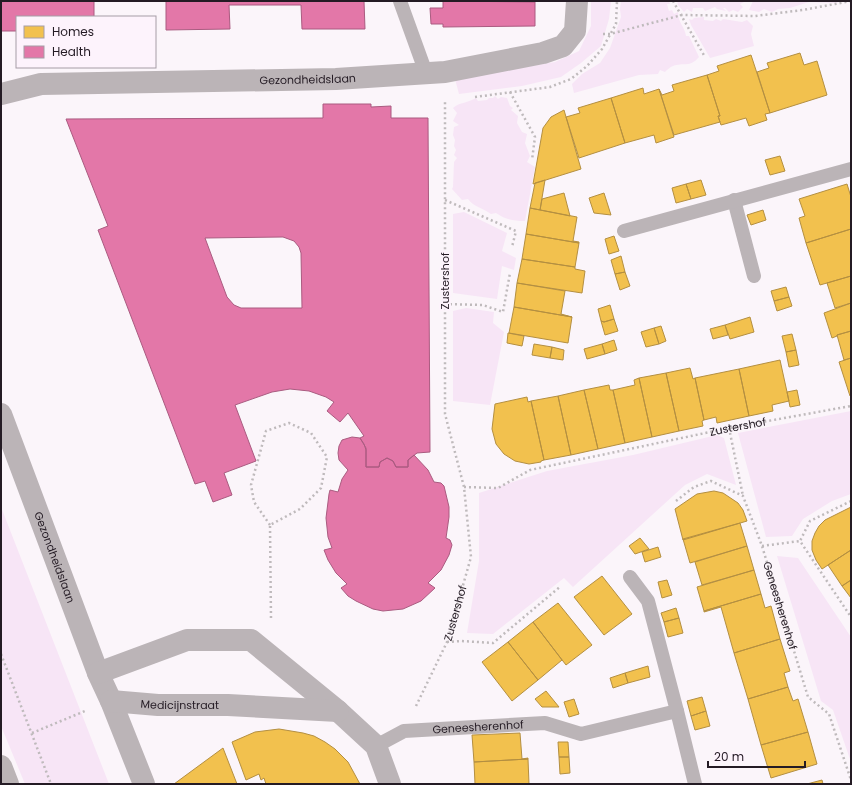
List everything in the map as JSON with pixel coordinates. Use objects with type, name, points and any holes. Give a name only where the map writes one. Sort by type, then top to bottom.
[{"type":"main road","points":[[1,766],[8,784]]},
{"type":"street","points":[[575,31],[577,1]]},
{"type":"street","name":"Gezondheidslaan","points":[[1,94],[41,84],[336,79],[435,73],[543,53],[563,46],[575,31]]},
{"type":"street","name":"Gezondheidslaan","points":[[1,414],[98,673],[111,701]]},
{"type":"street","points":[[98,673],[187,640],[251,640],[338,710],[376,746],[390,784]]},
{"type":"street","points":[[111,701],[144,784]]},
{"type":"street","name":"Medicijnstraat","points":[[111,701],[338,710]]},
{"type":"lane","points":[[400,1],[435,73]]},
{"type":"lane","points":[[624,231],[851,169]]},
{"type":"lane","points":[[734,200],[754,276]]},
{"type":"lane","points":[[630,577],[648,601],[695,784]]},
{"type":"lane","name":"Geneesherenhof","points":[[376,746],[404,731],[546,723],[581,734],[677,711]]},
{"type":"path","points":[[673,1],[705,57]]},
{"type":"path","points":[[575,31],[610,34],[682,15],[755,16],[804,10],[851,1]]},
{"type":"path","name":"Zustershof","points":[[404,731],[447,642],[471,557],[464,487],[445,414],[445,200],[435,73]]},
{"type":"path","points":[[510,92],[535,137],[532,160]]},
{"type":"path","points":[[445,200],[516,231],[512,247]]},
{"type":"path","points":[[445,304],[483,305],[503,312],[510,273]]},
{"type":"path","name":"Zustershof","points":[[464,487],[498,488],[530,470],[729,428],[851,406]]},
{"type":"path","points":[[251,640],[271,624],[270,525],[254,502],[251,485],[266,431],[289,423],[311,433],[327,457],[321,488],[300,509],[270,525]]},
{"type":"path","name":"Geneesherenhof","points":[[729,428],[743,496],[762,546],[808,697],[829,714],[851,780]]},
{"type":"path","points":[[676,501],[694,487],[711,481],[743,496]]},
{"type":"path","points":[[800,541],[810,521],[851,501]]},
{"type":"path","points":[[762,546],[800,541]]},
{"type":"path","points":[[800,541],[851,617]]},
{"type":"path","points":[[447,642],[461,641],[493,643],[561,586]]},
{"type":"path","points":[[1,654],[51,784]]},
{"type":"path","points":[[32,733],[111,701]]},
{"type":"shaded area","points":[[591,1],[611,1],[609,19],[601,46],[581,63],[561,77],[522,86],[459,94],[455,79],[555,62],[579,51],[591,26]]},
{"type":"shaded area","points":[[621,1],[669,1],[670,4],[667,4],[669,11],[672,10],[674,14],[678,12],[679,19],[686,36],[689,36],[699,57],[689,64],[673,66],[665,72],[660,70],[658,74],[639,75],[574,93],[572,84],[582,74],[600,63],[610,48],[621,17]]},
{"type":"shaded area","points":[[677,1],[744,2],[740,4],[743,7],[738,12],[733,10],[729,12],[725,8],[723,8],[726,11],[715,7],[705,11],[703,8],[693,8],[692,12],[687,9],[684,12],[678,5]]},
{"type":"shaded area","points":[[753,1],[842,1],[836,3],[809,2],[790,8],[778,9],[772,12],[764,9],[759,12],[749,10]]},
{"type":"shaded area","points":[[704,17],[704,20],[713,21],[716,19],[721,21],[723,19],[742,22],[747,20],[753,26],[751,34],[754,46],[710,58],[689,19],[692,20],[694,18]]},
{"type":"shaded area","points":[[495,96],[498,99],[501,97],[507,98],[510,106],[513,108],[511,110],[518,116],[517,123],[522,132],[527,134],[525,143],[530,156],[527,162],[535,167],[525,221],[510,220],[496,213],[491,214],[473,204],[468,199],[462,200],[452,189],[454,162],[457,158],[454,155],[456,150],[453,135],[454,127],[459,125],[453,121],[457,113],[453,108],[476,98],[478,101],[487,100]]},
{"type":"shaded area","points":[[464,212],[507,233],[502,251],[516,258],[514,270],[502,266],[497,299],[453,293],[453,214]]},
{"type":"shaded area","points":[[466,308],[494,312],[493,323],[504,332],[490,405],[453,401],[453,311]]},
{"type":"shaded area","points":[[851,411],[851,494],[832,501],[803,519],[792,536],[766,537],[738,433]]},
{"type":"shaded area","points":[[717,435],[724,438],[736,485],[707,474],[685,485],[573,587],[564,578],[493,634],[467,633],[479,561],[479,493],[547,471],[633,455]]},
{"type":"shaded area","points":[[1,507],[109,784],[25,784],[1,726]]},
{"type":"shaded area","points":[[777,556],[798,558],[851,637],[851,762],[833,710],[821,701]]},
{"type":"building: Homes","points":[[800,53],[804,65],[817,61],[827,95],[770,113],[757,72],[769,68],[767,63]]},
{"type":"building: Homes","points":[[751,55],[770,113],[765,114],[767,120],[749,126],[746,118],[721,125],[718,116],[720,116],[707,75],[719,71],[717,66]]},
{"type":"building: Homes","points":[[707,75],[720,116],[718,116],[720,122],[674,135],[659,89],[662,95],[674,91],[672,85]]},
{"type":"building: Homes","points":[[643,88],[644,94],[659,89],[674,137],[656,143],[654,135],[625,143],[611,98]]},
{"type":"building: Homes","points":[[611,98],[625,143],[579,158],[566,117],[580,113],[578,108]]},
{"type":"building: Homes","points":[[564,110],[581,169],[533,184],[543,128],[551,117]]},
{"type":"building: Homes","points":[[780,156],[785,171],[770,175],[765,160]]},
{"type":"building: Homes","points":[[545,180],[540,210],[530,208],[535,183]]},
{"type":"building: Homes","points":[[701,180],[706,195],[691,199],[686,184]]},
{"type":"building: Homes","points":[[686,184],[691,199],[676,203],[672,188]]},
{"type":"building: Homes","points":[[847,184],[851,197],[851,229],[806,243],[799,218],[805,216],[799,199]]},
{"type":"building: Homes","points":[[564,193],[570,216],[540,210],[542,199]]},
{"type":"building: Homes","points":[[604,193],[611,215],[594,213],[589,198]]},
{"type":"building: Homes","points":[[530,208],[577,217],[573,241],[579,243],[526,234]]},
{"type":"building: Homes","points":[[763,210],[766,220],[751,225],[747,215]]},
{"type":"building: Homes","points":[[851,229],[851,276],[820,285],[806,243]]},
{"type":"building: Homes","points":[[526,234],[579,243],[575,267],[522,259]]},
{"type":"building: Homes","points":[[614,236],[619,251],[609,254],[605,239]]},
{"type":"building: Homes","points":[[621,256],[625,272],[615,274],[611,260]]},
{"type":"building: Homes","points":[[522,259],[575,267],[575,269],[585,271],[582,293],[517,283]]},
{"type":"building: Homes","points":[[625,272],[630,286],[620,290],[615,274]]},
{"type":"building: Homes","points":[[851,276],[851,303],[835,308],[827,283]]},
{"type":"building: Homes","points":[[517,283],[565,291],[561,314],[572,317],[514,307]]},
{"type":"building: Homes","points":[[786,287],[789,297],[774,301],[771,291]]},
{"type":"building: Homes","points":[[789,297],[792,306],[777,311],[774,301]]},
{"type":"building: Homes","points":[[851,303],[851,331],[832,338],[824,313]]},
{"type":"building: Homes","points":[[610,305],[614,319],[604,322],[601,321],[598,309]]},
{"type":"building: Homes","points":[[514,307],[572,317],[568,343],[509,333]]},
{"type":"building: Homes","points":[[750,317],[754,332],[730,339],[725,325]]},
{"type":"building: Homes","points":[[614,319],[618,331],[605,335],[601,321],[604,322]]},
{"type":"building: Homes","points":[[725,325],[728,335],[713,339],[710,329]]},
{"type":"building: Homes","points":[[661,326],[666,341],[659,344],[654,328]]},
{"type":"building: Homes","points":[[654,328],[659,344],[646,347],[641,332]]},
{"type":"building: Homes","points":[[851,331],[851,358],[844,360],[837,335]]},
{"type":"building: Homes","points":[[508,333],[524,336],[522,346],[507,343]]},
{"type":"building: Homes","points":[[792,334],[796,350],[786,352],[782,336]]},
{"type":"building: Homes","points":[[614,340],[617,350],[605,354],[602,344]]},
{"type":"building: Homes","points":[[534,344],[552,347],[550,358],[532,355]]},
{"type":"building: Homes","points":[[602,344],[605,354],[587,359],[584,349]]},
{"type":"building: Homes","points":[[552,347],[564,350],[563,360],[550,358]]},
{"type":"building: Homes","points":[[796,350],[799,365],[789,367],[786,352]]},
{"type":"building: Homes","points":[[851,358],[851,396],[850,396],[839,362]]},
{"type":"building: Homes","points":[[780,360],[789,401],[772,405],[773,411],[749,416],[739,369]]},
{"type":"building: Homes","points":[[690,368],[693,379],[695,378],[704,420],[702,421],[703,426],[679,431],[666,373]]},
{"type":"building: Homes","points":[[739,369],[749,416],[717,423],[716,417],[704,420],[695,378]]},
{"type":"building: Homes","points":[[666,373],[679,431],[652,437],[639,378]]},
{"type":"building: Homes","points":[[639,378],[652,437],[625,443],[613,390],[635,385],[634,380]]},
{"type":"building: Homes","points":[[609,385],[610,390],[613,390],[625,443],[598,449],[584,390]]},
{"type":"building: Homes","points":[[584,390],[598,449],[571,455],[558,396]]},
{"type":"building: Homes","points":[[797,390],[800,405],[790,407],[787,392]]},
{"type":"building: Homes","points":[[558,396],[571,455],[544,460],[531,401]]},
{"type":"building: Homes","points":[[527,397],[528,402],[531,401],[544,460],[529,464],[515,461],[504,454],[496,444],[492,429],[495,404]]},
{"type":"building: Homes","points":[[714,491],[723,493],[738,503],[743,510],[747,521],[683,540],[675,509],[697,494]]},
{"type":"building: Homes","points":[[851,507],[851,550],[822,569],[812,550],[812,541],[815,533],[825,520]]},
{"type":"building: Homes","points":[[740,523],[747,546],[690,563],[683,539]]},
{"type":"building: Homes","points":[[640,538],[649,549],[635,554],[629,546]]},
{"type":"building: Homes","points":[[747,546],[754,570],[702,585],[695,562]]},
{"type":"building: Homes","points":[[658,547],[661,557],[645,562],[642,552]]},
{"type":"building: Homes","points":[[851,550],[851,580],[842,586],[828,565]]},
{"type":"building: Homes","points":[[754,570],[761,594],[704,611],[697,587]]},
{"type":"building: Homes","points":[[602,576],[632,614],[604,635],[574,597]]},
{"type":"building: Homes","points":[[667,580],[672,595],[662,598],[658,582]]},
{"type":"building: Homes","points":[[851,580],[851,598],[842,586]]},
{"type":"building: Homes","points":[[761,594],[765,608],[771,606],[780,639],[734,653],[721,607],[704,611]]},
{"type":"building: Homes","points":[[558,603],[592,645],[566,665],[533,622]]},
{"type":"building: Homes","points":[[676,608],[679,618],[664,622],[661,613]]},
{"type":"building: Homes","points":[[679,618],[683,633],[668,637],[664,622]]},
{"type":"building: Homes","points":[[533,622],[562,660],[538,680],[508,642]]},
{"type":"building: Homes","points":[[780,639],[790,671],[784,673],[788,687],[748,699],[734,653]]},
{"type":"building: Homes","points":[[508,642],[538,680],[512,701],[482,662]]},
{"type":"building: Homes","points":[[648,666],[650,677],[628,683],[625,673]]},
{"type":"building: Homes","points":[[625,673],[628,683],[613,688],[610,678]]},
{"type":"building: Homes","points":[[788,687],[793,701],[798,699],[808,732],[761,745],[748,699]]},
{"type":"building: Homes","points":[[546,691],[559,707],[542,707],[535,699]]},
{"type":"building: Homes","points":[[702,697],[706,711],[691,716],[687,701]]},
{"type":"building: Homes","points":[[574,699],[579,714],[569,717],[564,702]]},
{"type":"building: Homes","points":[[706,711],[710,726],[695,730],[691,716]]},
{"type":"building: Homes","points":[[279,729],[314,736],[325,742],[335,749],[348,762],[360,784],[266,784],[264,778],[261,780],[259,774],[246,780],[232,742],[255,732]]},
{"type":"building: Homes","points":[[808,732],[817,764],[771,778],[761,745]]},
{"type":"building: Homes","points":[[520,733],[522,759],[528,759],[474,762],[472,735]]},
{"type":"building: Homes","points":[[558,742],[568,742],[569,757],[559,757]]},
{"type":"building: Homes","points":[[223,748],[237,784],[174,784]]},
{"type":"building: Homes","points":[[559,757],[569,757],[570,773],[560,774]]},
{"type":"building: Homes","points":[[528,759],[529,784],[475,784],[474,762]]},
{"type":"building: Homes","points":[[822,780],[823,784],[807,784]]},
{"type":"building: Health","points":[[1,1],[94,1],[94,16],[16,16],[16,31],[1,31]]},
{"type":"building: Health","points":[[166,1],[364,1],[365,29],[302,29],[301,5],[229,5],[230,29],[166,30]]},
{"type":"building: Health","points":[[443,1],[535,2],[535,26],[443,27],[443,24],[431,24],[430,8],[443,8]]},
{"type":"building: Health","points":[[323,104],[371,104],[371,107],[391,106],[391,118],[428,118],[430,452],[417,453],[408,460],[408,467],[396,467],[393,461],[387,458],[380,462],[379,467],[366,467],[366,448],[360,438],[364,436],[348,413],[340,422],[327,411],[334,402],[326,397],[309,391],[290,389],[272,392],[235,405],[256,461],[224,473],[232,495],[213,502],[205,481],[195,484],[98,230],[108,226],[66,119],[323,118]],"holes":[[[283,237],[294,241],[299,247],[301,253],[302,308],[241,308],[234,305],[227,297],[205,238]]]},
{"type":"building: Health","points":[[352,437],[360,438],[364,444],[366,450],[366,467],[379,467],[380,462],[387,458],[393,461],[396,467],[408,467],[408,460],[414,455],[428,470],[434,482],[441,483],[444,486],[449,507],[446,538],[450,540],[452,545],[449,555],[441,570],[428,583],[435,588],[421,601],[403,609],[383,611],[373,609],[348,596],[341,588],[347,584],[336,573],[324,550],[332,548],[328,537],[326,518],[330,490],[338,492],[342,479],[348,470],[339,460],[339,446],[342,440]]}]
